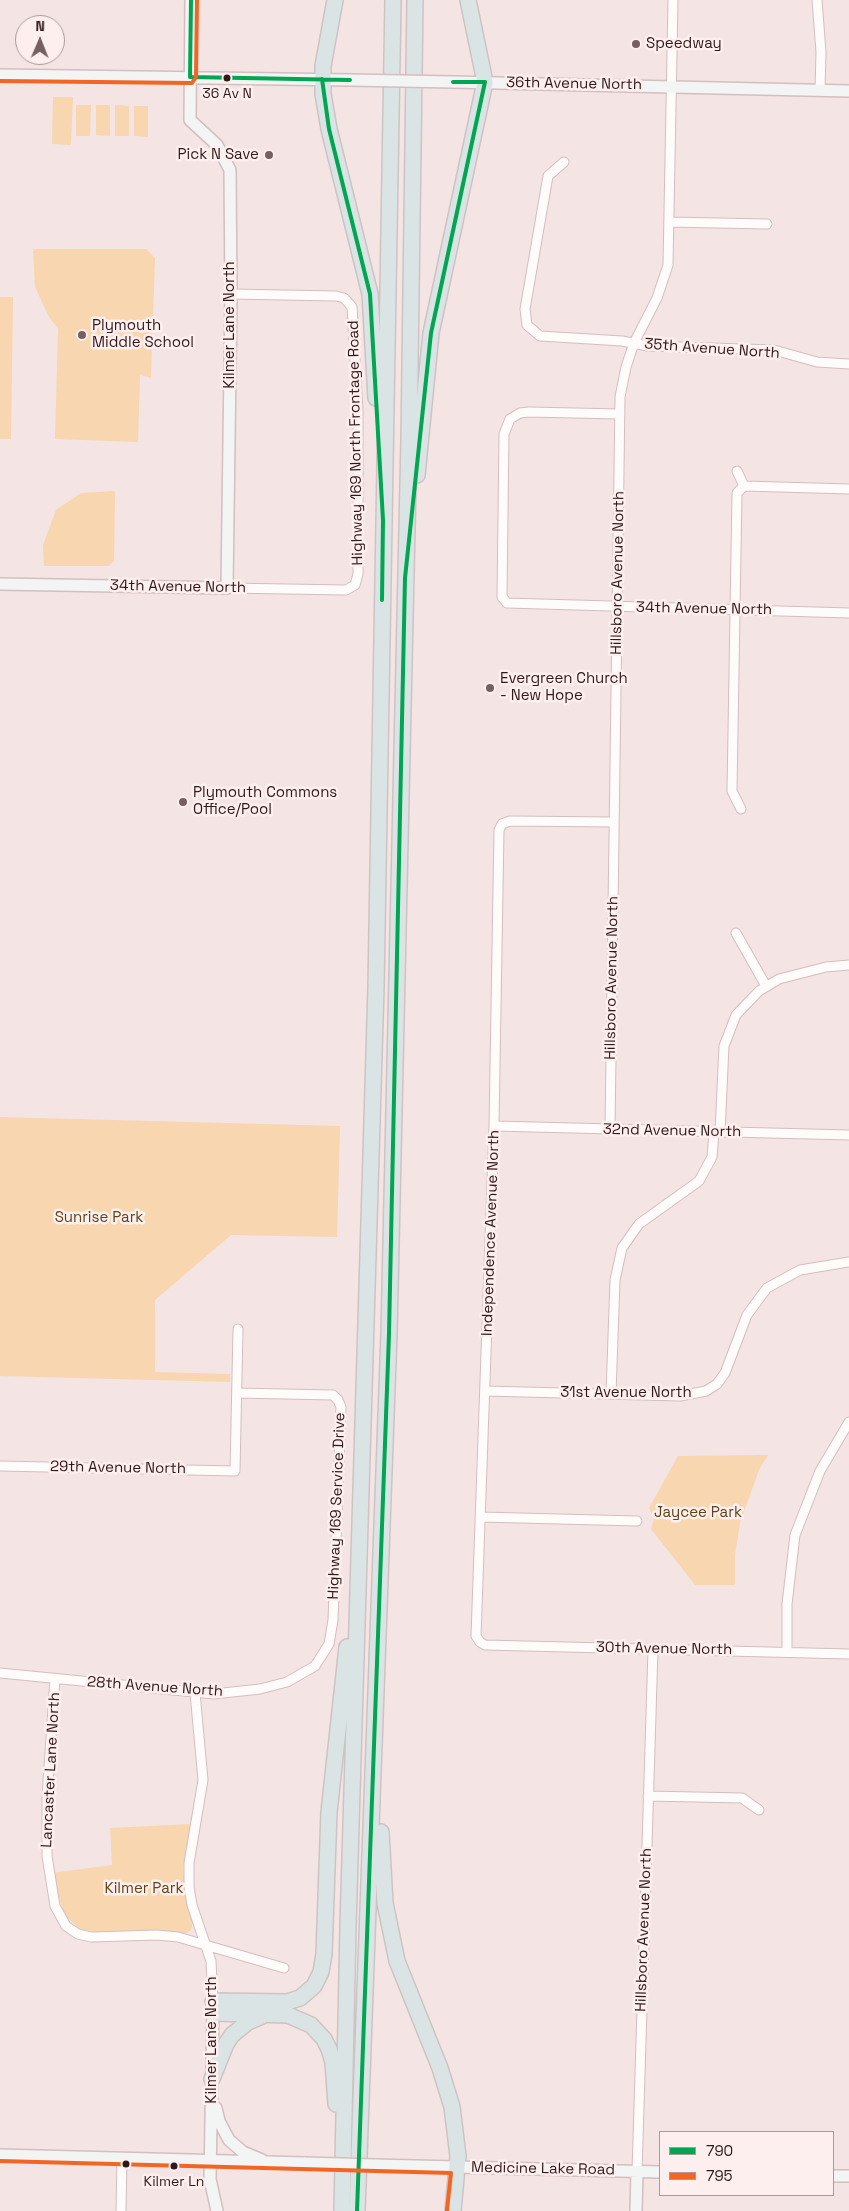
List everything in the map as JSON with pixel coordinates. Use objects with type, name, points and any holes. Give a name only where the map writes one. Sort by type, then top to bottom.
[{"type":"highway","points":[[335,0],[322,79],[328,129],[370,294],[383,520]]},
{"type":"highway","points":[[342,2207],[357,1594],[376,987],[393,0]]},
{"type":"highway","points":[[357,2211],[376,1713],[398,983],[415,0]]},
{"type":"highway","points":[[405,578],[431,333],[486,82],[468,0]]},
{"type":"highway","points":[[213,2007],[287,2002],[300,1998],[314,1986],[321,1972],[324,1954],[329,1812],[348,1632],[357,1594]]},
{"type":"highway","points":[[376,1713],[382,1860],[389,1927],[402,1976],[448,2090],[455,2125],[458,2168],[453,2211]]},
{"type":"highway","points":[[213,2007],[271,2015],[295,2016],[307,2022],[321,2034],[333,2062],[342,2207]]},
{"type":"highway","points":[[212,2078],[226,2044],[232,2035],[248,2022],[271,2015]]},
{"type":"street","points":[[190,77],[191,0]]},
{"type":"street","name":"Hillsboro Avenue North","points":[[610,1129],[619,607],[620,414],[622,384],[634,343],[664,282],[670,248],[673,0]]},
{"type":"street","points":[[817,0],[821,43],[820,90]]},
{"type":"street","name":"36th Avenue North","points":[[0,75],[486,82],[849,91]]},
{"type":"street","name":"Kilmer Lane North","points":[[190,77],[190,120],[217,145],[230,170],[231,294],[227,588]]},
{"type":"street","points":[[564,162],[548,176],[525,309],[527,324],[540,336],[548,338],[634,343]]},
{"type":"street","points":[[669,222],[767,224]]},
{"type":"street","name":"Highway 169 North Frontage Road","points":[[231,294],[336,296],[349,302],[354,313],[357,372],[358,574],[355,585]]},
{"type":"street","name":"35th Avenue North","points":[[634,343],[648,346],[774,350],[817,362],[849,364]]},
{"type":"street","name":"34th Avenue North","points":[[620,414],[520,413],[510,419],[504,434],[502,597],[507,603],[849,613]]},
{"type":"street","points":[[737,471],[744,486]]},
{"type":"street","points":[[741,809],[732,791],[736,492],[744,486],[849,489]]},
{"type":"street","name":"34th Avenue North","points":[[0,584],[338,590],[346,590],[355,585]]},
{"type":"street","name":"Independence Avenue North","points":[[480,1642],[476,1636],[494,1126],[499,830],[502,824],[521,820],[614,822]]},
{"type":"street","points":[[736,933],[766,986]]},
{"type":"street","points":[[611,1394],[614,1280],[622,1248],[639,1224],[699,1180],[712,1157],[717,1132],[722,1062],[729,1030],[746,1002],[766,986],[794,975],[826,967],[849,965]]},
{"type":"street","name":"32nd Avenue North","points":[[494,1126],[849,1135]]},
{"type":"street","name":"31st Avenue North","points":[[486,1391],[680,1396],[706,1391],[717,1384],[725,1373],[746,1315],[766,1288],[800,1270],[849,1262]]},
{"type":"street","points":[[237,1393],[238,1329]]},
{"type":"street","name":"Highway 169 Service Drive","points":[[237,1393],[333,1395],[341,1407],[333,1620]]},
{"type":"street","name":"29th Avenue North","points":[[0,1466],[235,1471],[237,1393]]},
{"type":"street","points":[[787,1652],[787,1604],[796,1535],[820,1471],[849,1422]]},
{"type":"street","points":[[481,1517],[637,1521]]},
{"type":"street","name":"28th Avenue North","points":[[0,1673],[194,1693],[260,1689],[287,1682],[315,1666],[324,1655],[329,1644],[333,1620]]},
{"type":"street","name":"30th Avenue North","points":[[480,1642],[485,1645],[849,1654]]},
{"type":"street","name":"Hillsboro Avenue North","points":[[636,2211],[653,1648]]},
{"type":"street","name":"Lancaster Lane North","points":[[55,1679],[46,1834],[49,1873],[55,1906],[61,1918],[71,1930],[91,1937],[157,1935],[178,1937],[206,1944]]},
{"type":"street","name":"Kilmer Lane North","points":[[194,1693],[203,1780],[190,1864],[189,1887],[192,1905],[206,1944],[213,1974],[210,2161],[211,2190],[217,2211]]},
{"type":"street","points":[[648,1796],[742,1798],[758,1810]]},
{"type":"street","points":[[206,1944],[284,1968]]},
{"type":"street","points":[[212,2094],[219,2121],[229,2140],[243,2152],[269,2163]]},
{"type":"street","name":"Medicine Lake Road","points":[[0,2155],[659,2172]]},
{"type":"street","points":[[120,2211],[122,2158]]},
{"type":"street","points":[[834,2176],[849,2176]]},
{"type":"green space","points":[[53,97],[73,97],[71,145],[52,144]]},
{"type":"green space","points":[[76,105],[91,105],[90,136],[76,136]]},
{"type":"green space","points":[[96,105],[110,105],[110,136],[96,135]]},
{"type":"green space","points":[[115,105],[129,106],[129,136],[115,136]]},
{"type":"green space","points":[[134,106],[148,106],[148,137],[134,136]]},
{"type":"green space","points":[[33,249],[146,249],[155,258],[151,378],[140,375],[138,442],[55,439],[58,329],[49,317],[35,287]]},
{"type":"green space","points":[[0,297],[13,297],[11,439],[0,439]]},
{"type":"green space","points":[[115,491],[114,561],[108,566],[44,566],[43,545],[56,510],[81,493]]},
{"type":"green space","name":"Sunrise Park","points":[[0,1117],[340,1126],[337,1237],[231,1235],[155,1300],[155,1372],[230,1374],[230,1382],[0,1376]]},
{"type":"green space","name":"Jaycee Park","points":[[768,1455],[759,1470],[740,1523],[735,1555],[735,1585],[695,1585],[651,1529],[654,1518],[649,1508],[678,1456]]},
{"type":"green space","name":"Kilmer Park","points":[[191,1824],[183,1866],[185,1894],[193,1923],[191,1930],[187,1933],[152,1930],[89,1932],[80,1929],[64,1915],[52,1873],[112,1865],[110,1828]]},
{"type":"transit line","name":"790","points":[[190,77],[191,0]]},
{"type":"transit line","name":"795","points":[[0,81],[192,83],[196,77],[197,0]]},
{"type":"transit line","name":"790","points":[[190,77],[350,80]]},
{"type":"transit line","name":"790","points":[[322,79],[329,129],[370,294],[383,520],[382,600]]},
{"type":"transit line","name":"790","points":[[357,2211],[389,1334],[405,578],[431,333],[485,82],[453,82]]},
{"type":"transit line","name":"795","points":[[0,2161],[451,2173],[447,2210]]},
{"type":"place","name":"Speedway","points":[[636,44]]},
{"type":"place","name":"36 Av N","points":[[227,78]]},
{"type":"place","name":"Pick N Save","points":[[269,155]]},
{"type":"place","name":"Plymouth Middle School","points":[[82,335]]},
{"type":"place","name":"Evergreen Church - New Hope","points":[[490,688]]},
{"type":"place","name":"Plymouth Commons Office/Pool","points":[[183,802]]},
{"type":"place","name":"Kilmer Ln","points":[[174,2166]]}]
